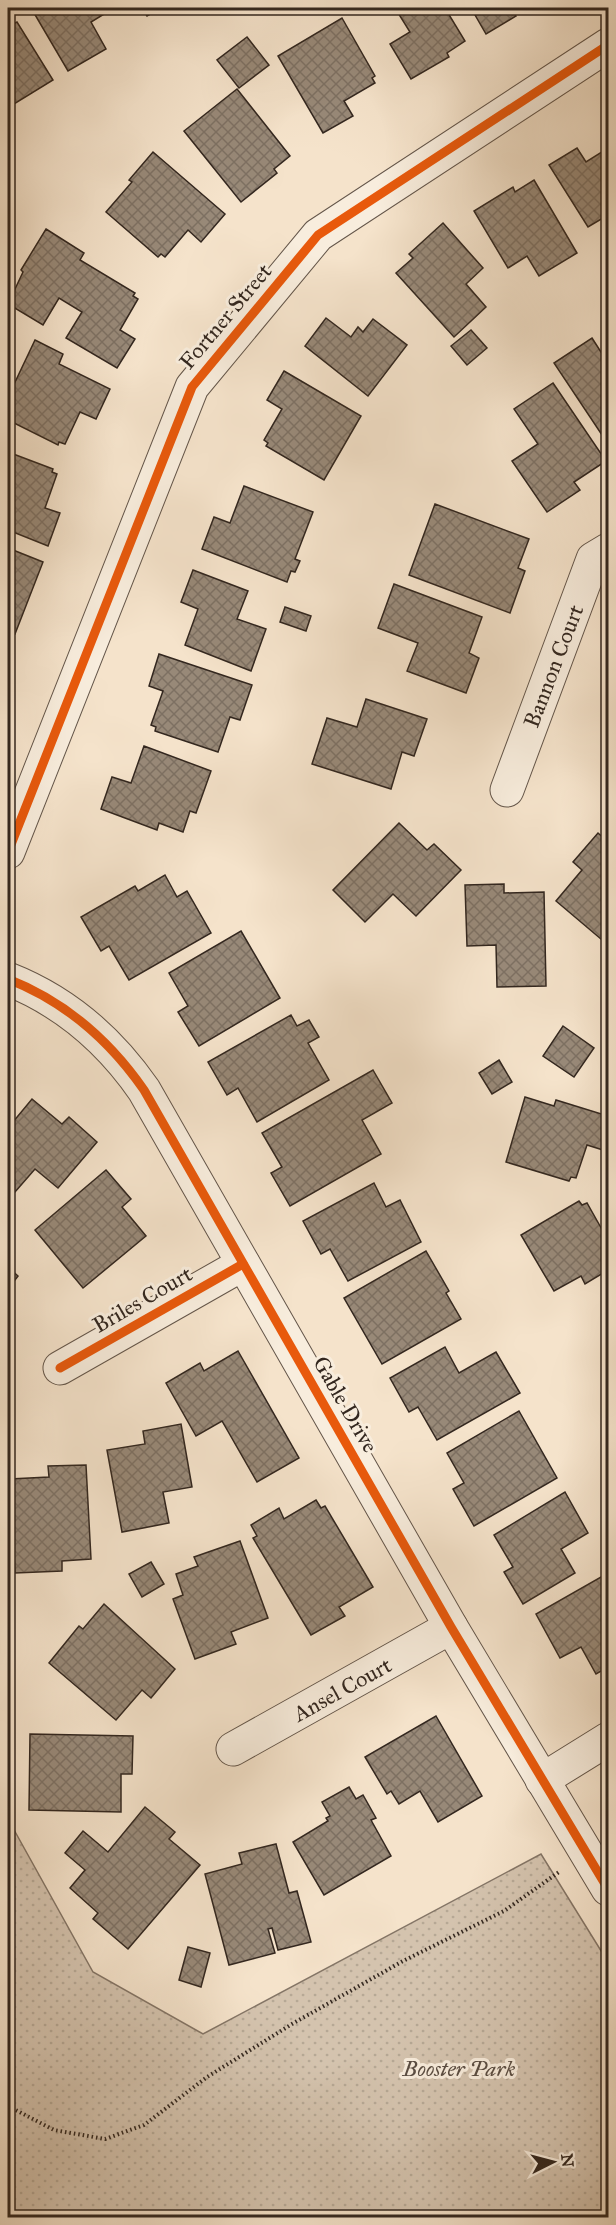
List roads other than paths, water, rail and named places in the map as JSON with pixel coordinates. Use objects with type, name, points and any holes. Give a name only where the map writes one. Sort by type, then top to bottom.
[{"type":"street","name":"Fortner Street","points":[[8,852],[192,387],[318,234],[609,45]]},
{"type":"street","name":"Bannon Court","points":[[507,790],[593,559],[609,550]]},
{"type":"street","name":"Gable Drive","points":[[8,979],[46,997],[72,1015],[118,1056],[144,1090],[452,1627],[609,1888]]},
{"type":"street","name":"Briles Court","points":[[60,1368],[243,1264]]},
{"type":"street","name":"Ansel Court","points":[[233,1749],[452,1627]]},
{"type":"street","points":[[542,1780],[609,1739]]},
{"type":"park label","name":"Booster Park","points":[[459,2068]]}]
